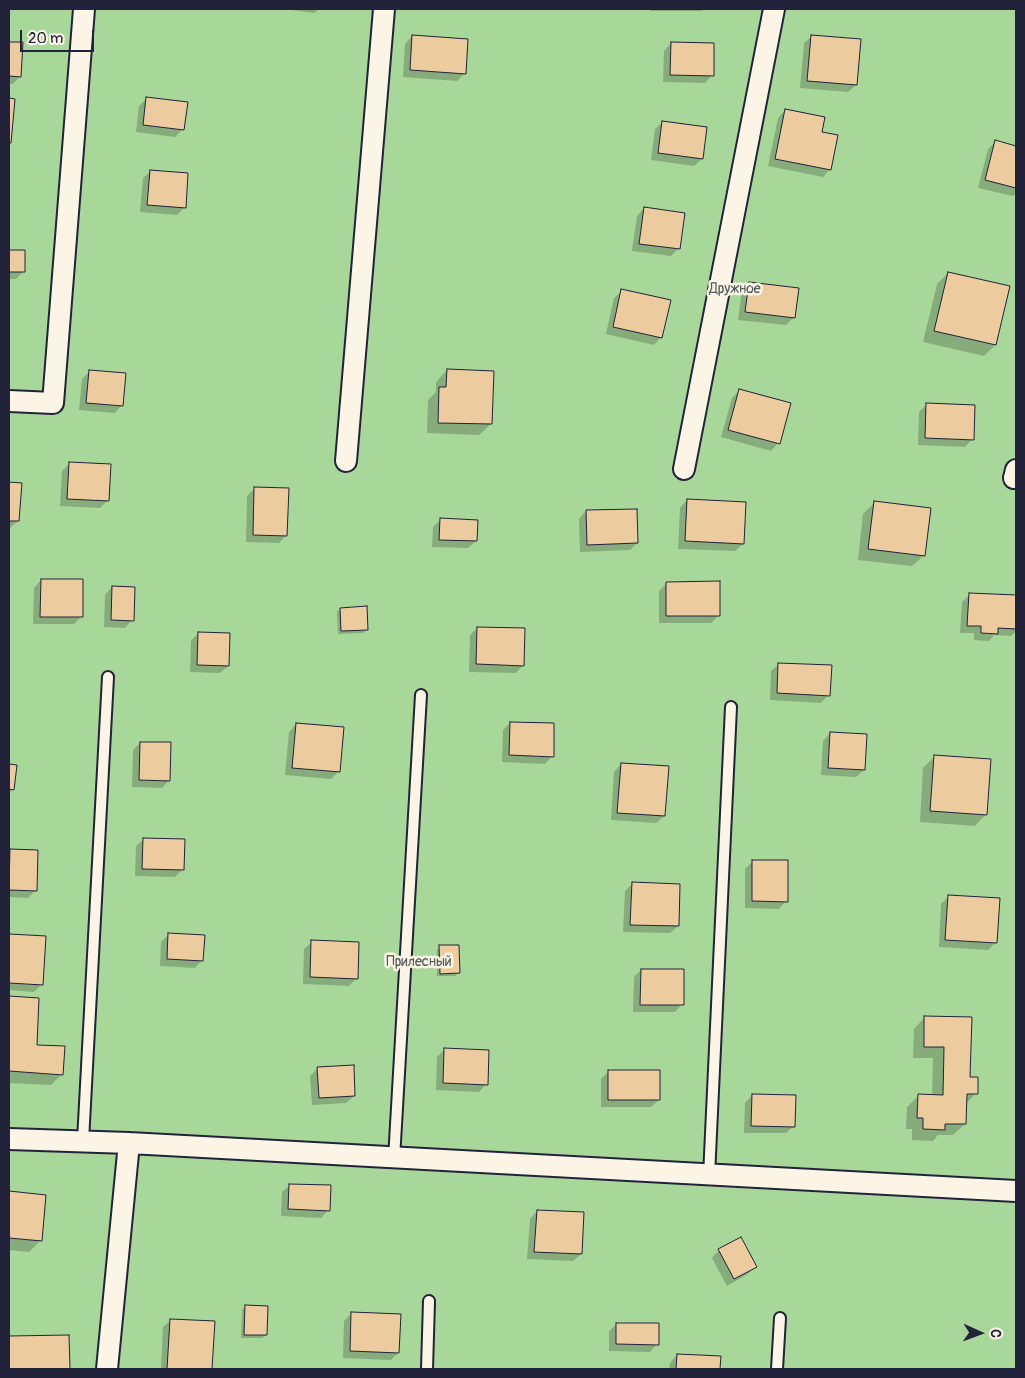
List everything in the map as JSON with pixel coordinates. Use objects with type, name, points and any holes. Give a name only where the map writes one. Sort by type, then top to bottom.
[{"type":"street","points":[[9,401],[53,403],[84,9]]},
{"type":"street","points":[[346,461],[384,9]]},
{"type":"street","points":[[684,469],[774,9]]},
{"type":"street","points":[[9,1139],[129,1143],[710,1176],[1016,1191]]},
{"type":"street","points":[[108,1369],[129,1143]]},
{"type":"lane","points":[[83,1141],[108,677]]},
{"type":"lane","points":[[394,1158],[421,695]]},
{"type":"lane","points":[[710,1176],[731,707]]},
{"type":"lane","points":[[428,1369],[429,1301]]},
{"type":"lane","points":[[777,1369],[780,1318]]},
{"type":"green space","points":[[9,9],[1016,9],[1016,1369],[9,1369]]},
{"type":"building","points":[[412,35],[468,39],[466,74],[410,70]]},
{"type":"building","points":[[811,35],[861,39],[857,85],[807,81]]},
{"type":"building","points":[[9,42],[23,42],[21,77],[9,76]]},
{"type":"building","points":[[671,42],[714,43],[714,76],[670,75]]},
{"type":"building","points":[[146,97],[188,102],[184,130],[143,125]]},
{"type":"building","points":[[9,98],[15,99],[11,143],[9,143]]},
{"type":"building","points":[[785,109],[825,117],[822,132],[838,135],[831,170],[775,159]]},
{"type":"building","points":[[662,121],[707,127],[703,159],[658,153]]},
{"type":"building","points":[[995,140],[1016,146],[1016,188],[985,180]]},
{"type":"building","points":[[150,170],[188,173],[186,208],[147,205]]},
{"type":"building","points":[[644,207],[685,213],[680,249],[639,244]]},
{"type":"building","points":[[9,250],[25,250],[25,272],[9,272]]},
{"type":"building","points":[[948,272],[1010,286],[996,345],[934,331]]},
{"type":"building","points":[[749,282],[799,288],[795,318],[745,312]]},
{"type":"building","points":[[621,289],[671,300],[662,338],[613,327]]},
{"type":"building","points":[[447,369],[494,371],[492,424],[438,423],[439,387],[446,387]]},
{"type":"building","points":[[89,370],[126,373],[123,406],[86,403]]},
{"type":"building","points":[[739,389],[791,403],[780,444],[728,430]]},
{"type":"building","points":[[926,403],[975,405],[974,440],[925,438]]},
{"type":"building","points":[[69,462],[111,464],[109,501],[67,499]]},
{"type":"building","points":[[9,482],[22,483],[19,521],[9,521]]},
{"type":"building","points":[[254,487],[289,488],[287,536],[253,535]]},
{"type":"building","points":[[687,499],[746,502],[744,544],[685,541]]},
{"type":"building","points":[[874,501],[931,508],[925,556],[868,549]]},
{"type":"building","points":[[637,509],[638,543],[587,545],[586,510]]},
{"type":"building","points":[[440,518],[478,520],[477,541],[439,540]]},
{"type":"building","points":[[41,579],[83,579],[83,617],[40,617]]},
{"type":"building","points":[[720,581],[720,616],[666,616],[666,582]]},
{"type":"building","points":[[112,586],[135,587],[134,621],[111,620]]},
{"type":"building","points":[[969,593],[1016,595],[1016,629],[998,628],[998,634],[981,633],[981,626],[967,626]]},
{"type":"building","points":[[367,606],[368,630],[341,631],[340,608]]},
{"type":"building","points":[[477,627],[525,628],[524,666],[476,664]]},
{"type":"building","points":[[198,632],[230,633],[229,666],[197,665]]},
{"type":"building","points":[[778,663],[832,665],[830,696],[777,693]]},
{"type":"building","points":[[510,722],[554,723],[554,757],[509,755]]},
{"type":"building","points":[[296,723],[344,727],[340,772],[292,768]]},
{"type":"building","points":[[830,732],[867,734],[865,770],[828,768]]},
{"type":"building","points":[[140,742],[171,742],[170,781],[139,780]]},
{"type":"building","points":[[934,755],[991,759],[987,815],[930,811]]},
{"type":"building","points":[[621,763],[669,766],[665,816],[617,813]]},
{"type":"building","points":[[9,764],[17,765],[14,790],[9,789]]},
{"type":"building","points":[[143,838],[185,839],[184,870],[142,869]]},
{"type":"building","points":[[10,849],[38,850],[37,891],[9,890]]},
{"type":"building","points":[[752,860],[788,860],[788,902],[752,901]]},
{"type":"building","points":[[632,882],[680,884],[679,926],[630,925]]},
{"type":"building","points":[[948,895],[1000,898],[997,943],[945,940]]},
{"type":"building","points":[[168,933],[205,935],[203,961],[167,959]]},
{"type":"building","points":[[9,934],[46,936],[43,985],[9,983]]},
{"type":"building","points":[[311,940],[359,942],[358,979],[310,977]]},
{"type":"building","points":[[439,945],[459,945],[460,973],[440,974]]},
{"type":"building","points":[[641,969],[684,969],[684,1005],[640,1005]]},
{"type":"building","points":[[9,996],[39,998],[37,1045],[65,1046],[63,1075],[9,1071]]},
{"type":"building","points":[[924,1016],[972,1017],[970,1077],[978,1077],[978,1094],[967,1094],[966,1124],[945,1124],[945,1130],[923,1129],[923,1118],[917,1118],[918,1094],[943,1095],[944,1047],[924,1047]]},
{"type":"building","points":[[444,1048],[489,1050],[488,1085],[443,1083]]},
{"type":"building","points":[[354,1065],[355,1096],[319,1098],[317,1067]]},
{"type":"building","points":[[608,1070],[660,1070],[660,1100],[608,1100]]},
{"type":"building","points":[[752,1094],[796,1095],[795,1127],[751,1126]]},
{"type":"building","points":[[289,1184],[331,1185],[330,1211],[288,1209]]},
{"type":"building","points":[[9,1191],[46,1195],[42,1241],[9,1238]]},
{"type":"building","points":[[537,1210],[584,1212],[582,1254],[534,1252]]},
{"type":"building","points":[[741,1237],[757,1267],[734,1279],[718,1249]]},
{"type":"building","points":[[245,1305],[268,1306],[267,1335],[244,1335]]},
{"type":"building","points":[[351,1312],[401,1314],[399,1353],[350,1351]]},
{"type":"building","points":[[170,1319],[215,1321],[212,1369],[167,1369]]},
{"type":"building","points":[[616,1323],[659,1323],[659,1345],[616,1344]]},
{"type":"building","points":[[69,1335],[70,1369],[9,1369],[9,1336]]},
{"type":"building","points":[[677,1354],[721,1356],[720,1369],[676,1369]]},
{"type":"park label","name":"Дружное","points":[[735,289]]},
{"type":"park label","name":"Прилесный","points":[[419,962]]}]
